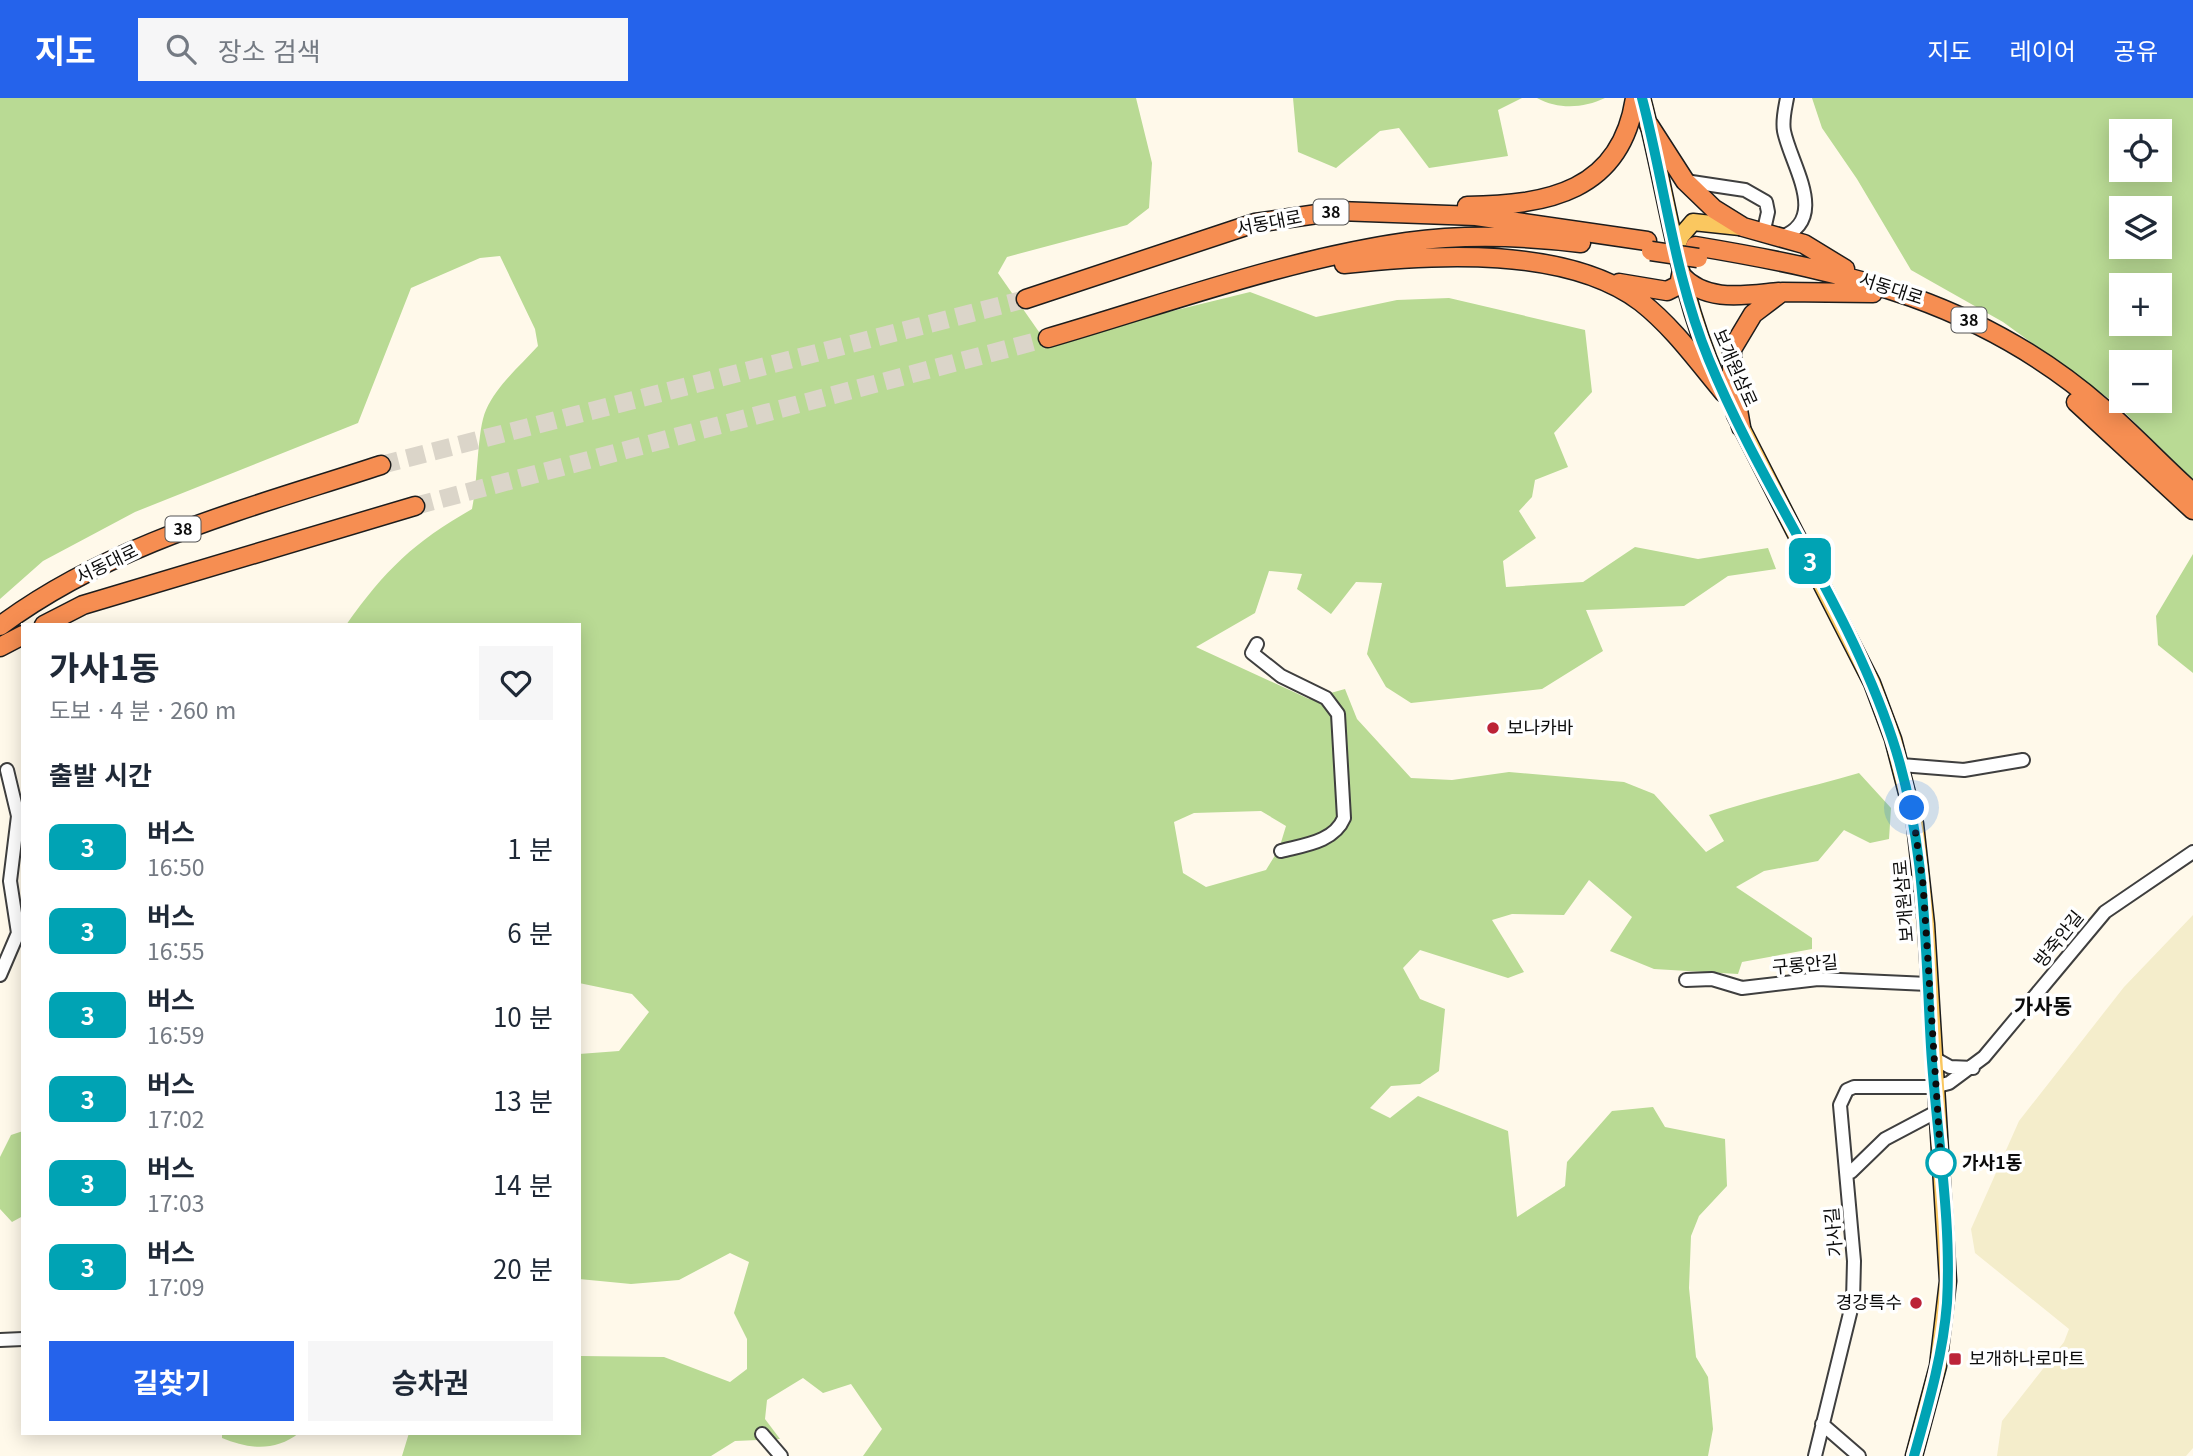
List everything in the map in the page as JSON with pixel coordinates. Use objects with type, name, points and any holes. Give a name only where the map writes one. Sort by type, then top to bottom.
[{"type":"highway","points":[[1338,211],[1405,202],[1497,205],[1553,198],[1597,174],[1611,158],[1621,145],[1635,98]]},
{"type":"highway","points":[[1649,125],[1685,181],[1714,209],[1743,227],[1804,244],[1868,286]]},
{"type":"highway","name":"서동대로","points":[[1026,299],[1255,223],[1338,211],[1476,216],[1649,246],[1811,266],[1868,286],[1955,326],[2011,356],[2089,412],[2193,510]]},
{"type":"highway","name":"38","points":[[1048,338],[1275,272],[1407,242],[1473,236],[1649,246]]},
{"type":"highway","points":[[1275,272],[1357,263],[1495,259],[1568,270],[1606,281],[1667,291],[1679,285],[1681,275]]},
{"type":"highway","points":[[1681,275],[1695,288],[1712,293],[1739,295],[1868,286]]},
{"type":"highway","points":[[1606,281],[1640,302],[1667,325],[1724,393]]},
{"type":"highway","name":"서동대로","points":[[1868,286],[1923,299],[2015,344],[2104,409],[2193,494]]},
{"type":"highway","points":[[1741,427],[1732,375],[1732,349],[1753,314],[1782,292]]},
{"type":"highway","name":"서동대로","points":[[0,626],[48,593],[173,533],[382,465]]},
{"type":"highway","name":"서동대로","points":[[48,623],[83,605],[415,506]]},
{"type":"highway","points":[[0,647],[21,636]]},
{"type":"main road","name":"보개원삼로","points":[[1642,98],[1675,250],[1698,333],[1724,393],[1858,655],[1884,713],[1901,765],[1920,854],[1934,1087],[1948,1251],[1947,1307],[1938,1366],[1914,1456]]},
{"type":"main road","points":[[1675,250],[1681,236],[1693,222],[1743,227]]},
{"type":"street","points":[[1685,181],[1745,190],[1766,202],[1771,236],[1797,229],[1804,218],[1802,185],[1783,127],[1787,98]]},
{"type":"street","points":[[1257,644],[1252,653],[1281,676],[1326,698],[1338,714],[1340,730],[1344,818],[1340,828],[1324,840],[1281,851]]},
{"type":"street","points":[[1901,765],[1964,771],[2024,760]]},
{"type":"street","points":[[0,975],[4,956],[18,933],[10,881],[18,816],[7,770]]},
{"type":"street","name":"방죽안길","points":[[1934,1087],[1949,1083],[1973,1068],[2105,912],[2193,852]]},
{"type":"street","name":"구롱안길","points":[[1686,979],[1713,979],[1742,988],[1818,979],[1928,984]]},
{"type":"street","points":[[1932,1057],[1950,1068],[1973,1068]]},
{"type":"street","name":"가사길","points":[[1815,1456],[1853,1301],[1854,1261],[1842,1096],[1854,1087],[1934,1087]]},
{"type":"street","points":[[1851,1172],[1885,1139],[1936,1112]]},
{"type":"street","points":[[0,1340],[21,1339]]},
{"type":"street","points":[[1822,1424],[1858,1456]]},
{"type":"street","points":[[762,1434],[780,1456]]},
{"type":"shaded area","points":[[2193,915],[2193,1448],[2186,1456],[1997,1456],[2002,1421],[2064,1342],[2069,1329],[1975,1253],[1971,1229],[2019,1121],[2124,987]]},
{"type":"green space","points":[[0,98],[1136,98],[1152,163],[1149,208],[1127,225],[1007,257],[998,273],[1046,342],[1250,292],[1316,317],[1397,300],[1449,298],[1585,330],[1592,392],[1554,433],[1568,467],[1535,480],[1532,497],[1519,511],[1536,538],[1503,561],[1506,587],[1583,582],[1635,547],[1698,559],[1768,548],[1776,569],[1728,576],[1684,606],[1586,610],[1603,651],[1542,689],[1411,703],[1386,687],[1367,654],[1382,583],[1356,582],[1331,614],[1297,589],[1302,574],[1269,571],[1255,613],[1196,647],[1309,699],[1345,689],[1357,719],[1411,778],[1452,780],[1509,772],[1624,782],[1654,794],[1706,852],[1724,841],[1709,815],[1859,773],[1891,808],[1889,839],[1870,843],[1844,830],[1818,861],[1764,871],[1736,887],[1812,938],[1812,949],[1742,962],[1738,974],[1654,969],[1610,951],[1632,917],[1589,880],[1564,915],[1512,914],[1492,920],[1524,972],[1508,978],[1420,950],[1403,968],[1420,999],[1445,1009],[1439,1071],[1420,1084],[1391,1086],[1370,1108],[1390,1118],[1418,1096],[1508,1131],[1517,1217],[1565,1186],[1567,1162],[1612,1111],[1653,1107],[1665,1127],[1725,1139],[1727,1186],[1699,1216],[1691,1236],[1689,1288],[1696,1357],[1708,1377],[1713,1429],[1708,1456],[863,1456],[882,1429],[851,1384],[823,1393],[803,1378],[767,1400],[765,1419],[780,1439],[735,1441],[711,1456],[402,1456],[408,1435],[581,1435],[581,1356],[664,1357],[730,1382],[747,1369],[747,1339],[734,1313],[749,1262],[730,1253],[679,1280],[631,1284],[581,1279],[581,1054],[619,1051],[649,1012],[632,994],[581,983],[581,623],[348,623],[374,588],[402,559],[433,533],[472,509],[481,430],[486,410],[503,384],[538,346],[535,329],[500,256],[480,258],[411,288],[358,423],[135,512],[43,561],[0,599]],"holes":[[[1261,811],[1286,826],[1279,849],[1266,870],[1206,887],[1183,873],[1174,822],[1194,813]]]},
{"type":"green space","points":[[1293,98],[1522,98],[1498,110],[1508,156],[1429,168],[1399,128],[1380,131],[1336,168],[1298,152]]},
{"type":"green space","points":[[1537,98],[1605,98],[1589,104],[1563,106]]},
{"type":"green space","points":[[1812,98],[2193,98],[2193,480],[2125,413],[2172,413],[2172,350],[2109,350],[2109,399],[2003,322],[1911,270],[1857,179],[1822,128]]},
{"type":"green space","points":[[2193,554],[2193,673],[2158,645],[2156,616]]},
{"type":"green space","points":[[21,1132],[21,1217],[12,1222],[0,1209],[0,1157],[11,1135]]},
{"type":"green space","points":[[222,1435],[296,1435],[281,1443],[261,1447],[242,1445],[222,1438]]},
{"type":"tunnel","points":[[381,465],[1026,299]]},
{"type":"tunnel","points":[[415,506],[1048,338]]},
{"type":"bus line","name":"3","points":[[1642,98],[1675,250],[1698,333],[1724,393],[1872,683],[1893,739],[1915,824],[1926,924],[1931,1046],[1946,1219],[1948,1281],[1938,1366],[1914,1456]]},
{"type":"place","name":"보나카바","points":[[1493,728]]},
{"type":"place","name":"가사1동","points":[[1941,1163]]},
{"type":"place","name":"경강특수","points":[[1916,1303]]},
{"type":"place","name":"보개하나로마트","points":[[1955,1359]]},
{"type":"district","name":"가사동","points":[[2043,1007]]},
{"type":"route","points":[[1912,808],[1923,884],[1933,1072],[1941,1163]]}]
